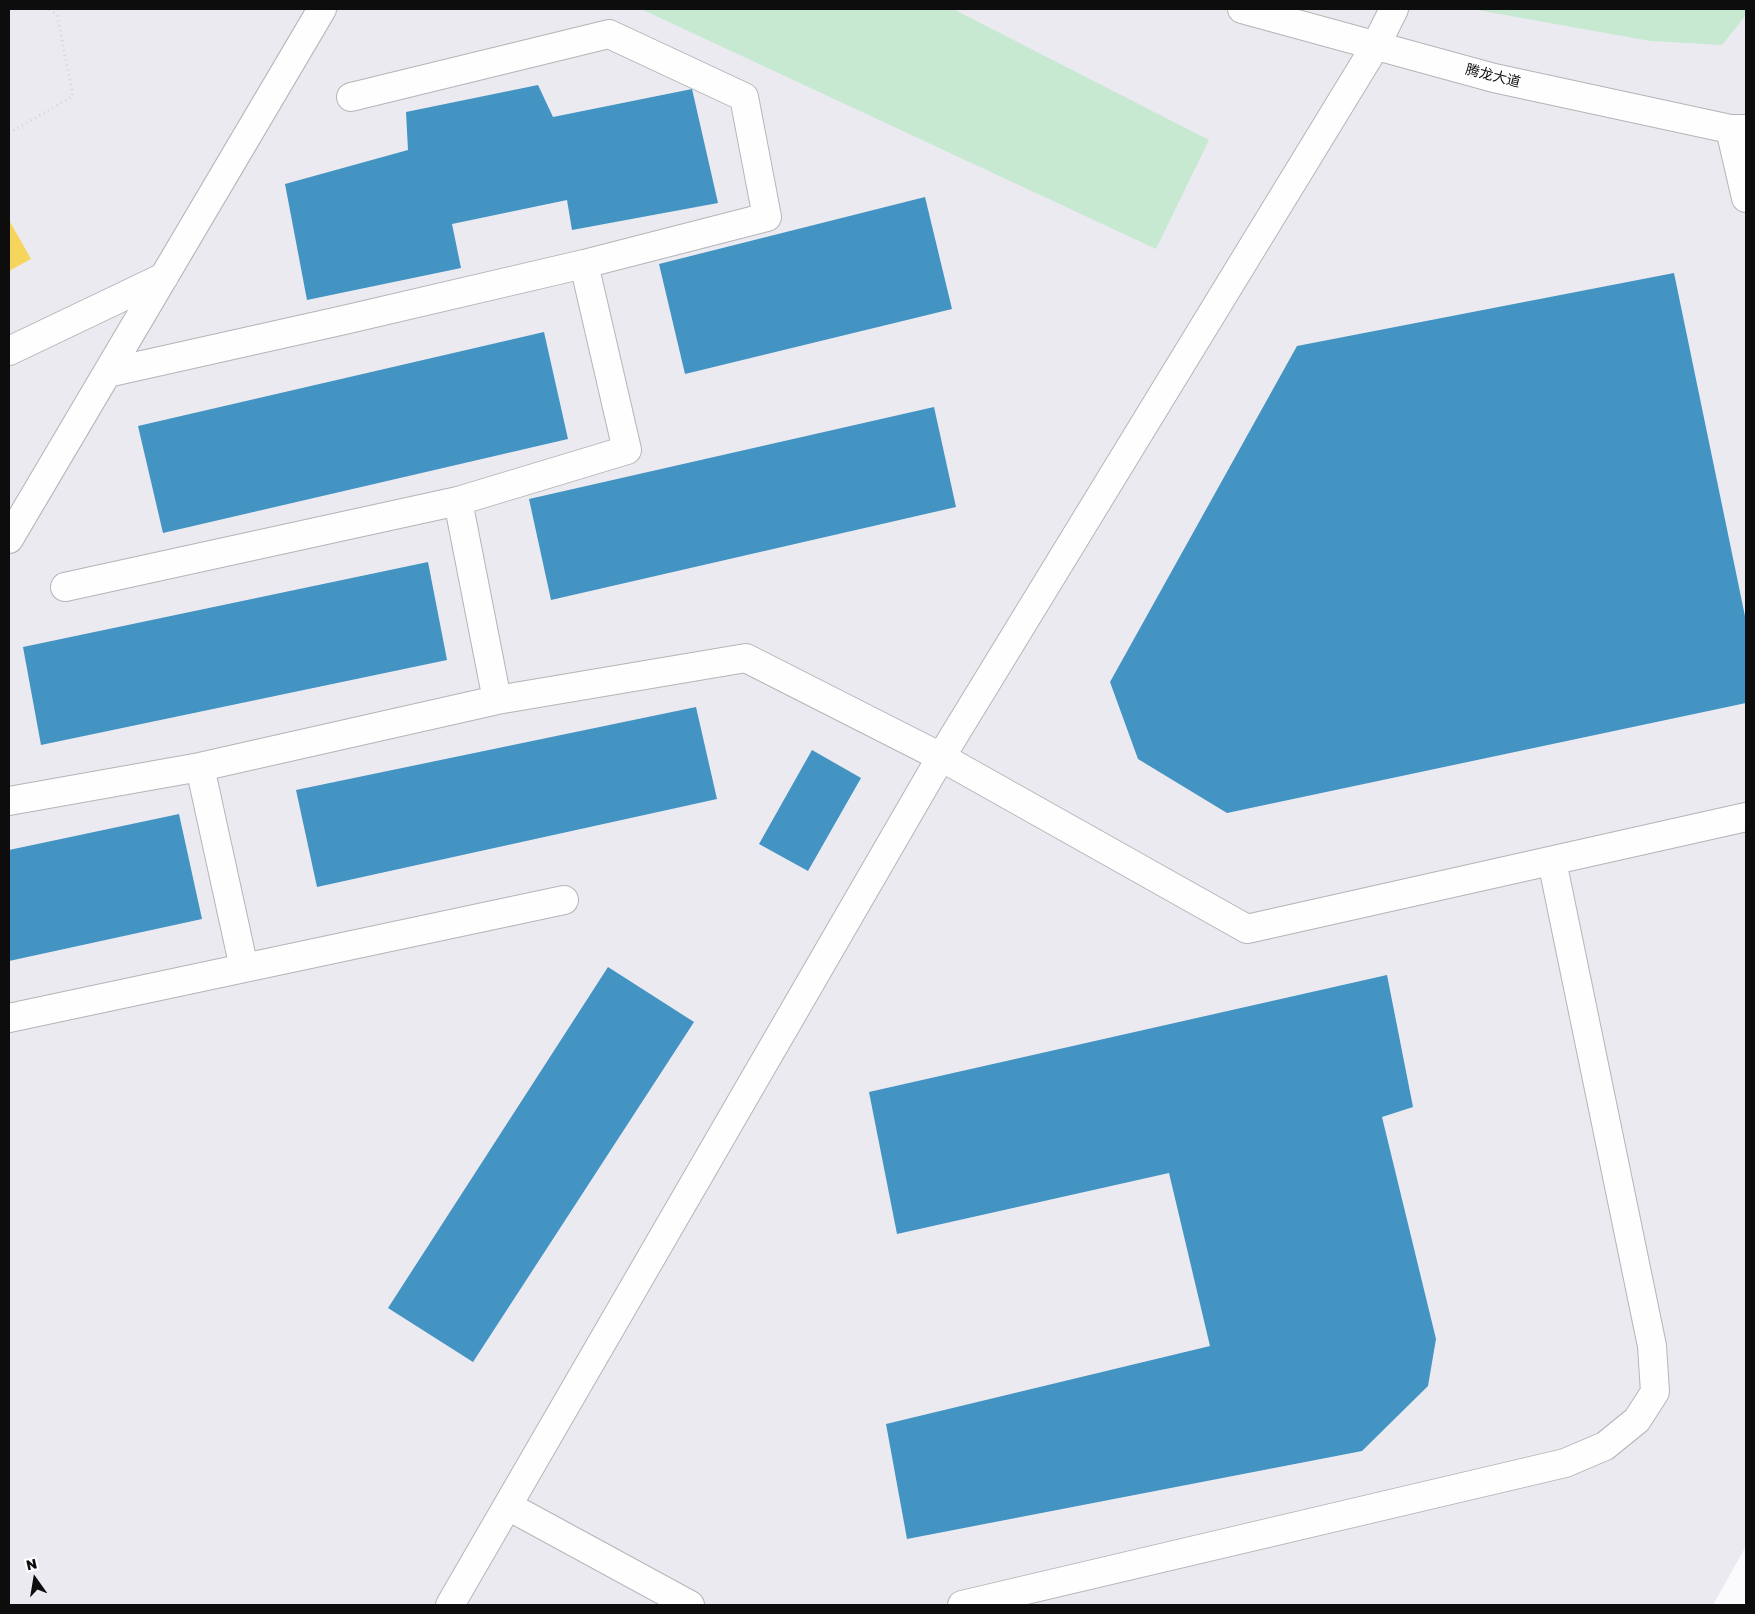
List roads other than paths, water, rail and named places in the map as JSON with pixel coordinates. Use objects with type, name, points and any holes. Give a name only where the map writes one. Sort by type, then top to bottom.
[{"type":"street","points":[[9,539],[322,9]]},
{"type":"street","name":"腾龙大道","points":[[1242,9],[1494,78],[1738,129]]},
{"type":"street","points":[[450,1605],[941,757],[1376,45],[1394,9]]},
{"type":"street","points":[[107,373],[584,264],[767,217],[744,97],[609,34],[351,97]]},
{"type":"street","points":[[1738,129],[1746,198]]},
{"type":"street","points":[[65,587],[458,501],[627,450],[584,264]]},
{"type":"street","points":[[9,351],[164,277]]},
{"type":"street","points":[[458,501],[497,700]]},
{"type":"street","points":[[9,801],[200,767],[497,700],[746,658],[941,757],[1247,929],[1746,817]]},
{"type":"street","points":[[200,767],[244,968]]},
{"type":"street","points":[[962,1605],[1565,1463],[1605,1446],[1637,1420],[1655,1392],[1652,1346],[1552,860]]},
{"type":"street","points":[[9,1018],[564,900]]},
{"type":"street","points":[[508,1506],[690,1605]]}]
